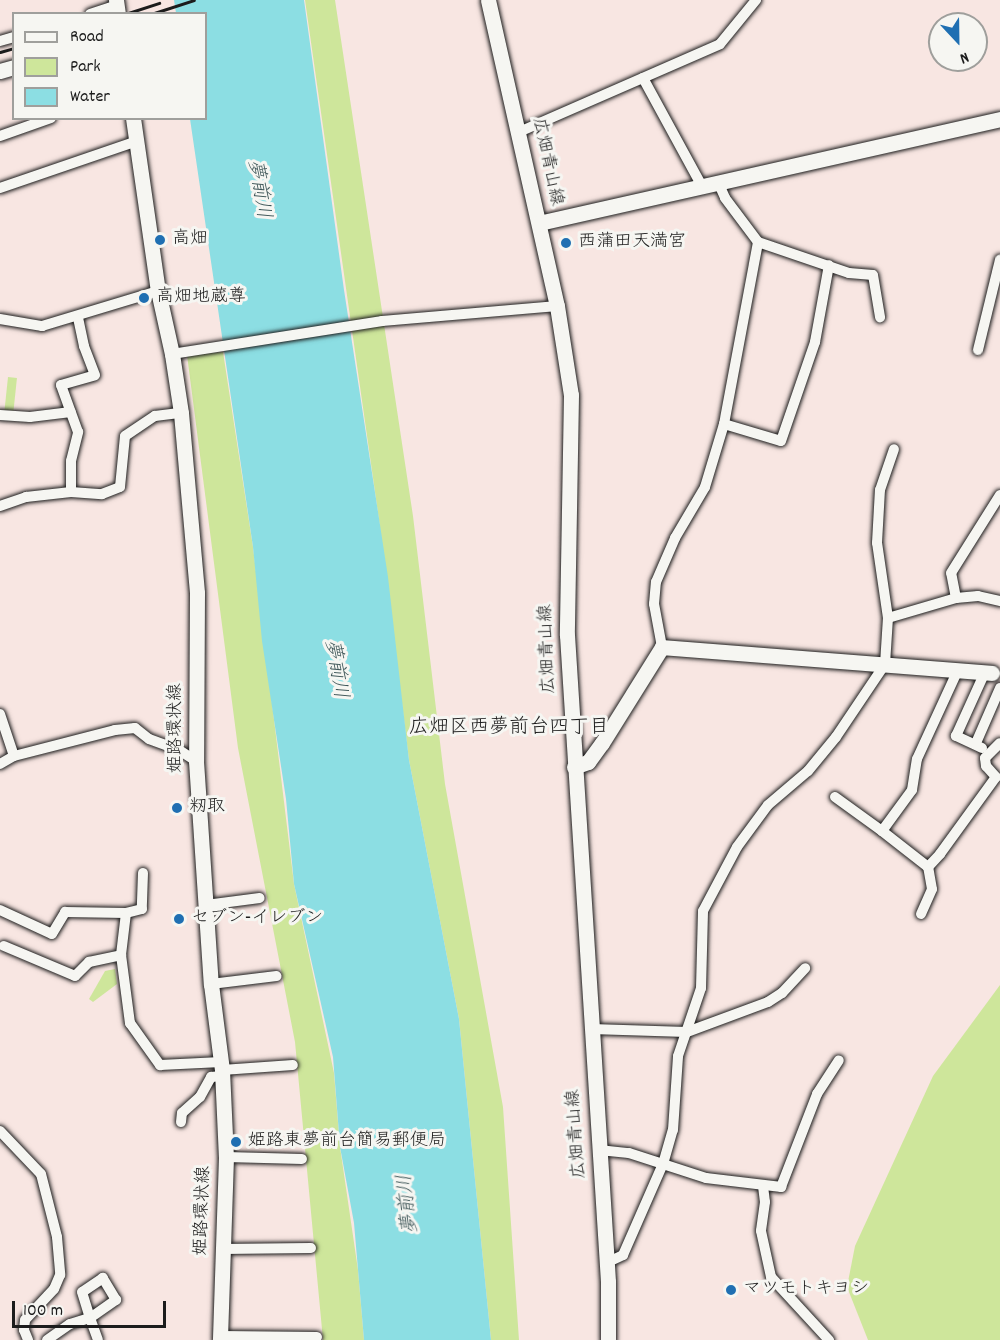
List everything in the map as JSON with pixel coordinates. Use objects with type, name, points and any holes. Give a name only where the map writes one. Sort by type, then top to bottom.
[{"type":"main road","name":"広畑青山線","points":[[488,0],[539,223],[571,395],[567,635],[606,1263],[608,1340]]},
{"type":"main road","points":[[539,223],[1000,119]]},
{"type":"main road","name":"姫路環状線","points":[[133,120],[158,291],[172,354],[181,414],[197,592],[196,761],[212,984],[222,1069],[226,1157],[220,1338]]},
{"type":"main road","points":[[574,767],[588,762],[602,743],[662,647],[992,673]]},
{"type":"street","points":[[519,132],[720,44],[756,0]]},
{"type":"street","points":[[97,12],[117,6]]},
{"type":"street","points":[[643,78],[702,186]]},
{"type":"street","points":[[0,136],[45,120]]},
{"type":"street","points":[[0,188],[136,141]]},
{"type":"street","points":[[718,182],[725,198],[759,242],[849,273],[873,274],[880,317]]},
{"type":"street","points":[[662,647],[654,604],[656,582],[675,538],[705,487],[724,424],[759,242]]},
{"type":"street","points":[[978,350],[1000,260]]},
{"type":"street","points":[[724,424],[781,441],[815,342],[829,265]]},
{"type":"street","points":[[0,319],[42,326],[158,291]]},
{"type":"street","points":[[172,354],[382,321],[556,306]]},
{"type":"street","points":[[70,492],[70,461],[78,432],[61,385],[95,375],[78,316]]},
{"type":"street","points":[[0,415],[30,417],[71,412]]},
{"type":"street","points":[[0,506],[26,497],[70,492],[102,494],[120,487],[125,436],[155,416],[181,414]]},
{"type":"street","points":[[606,1263],[623,1255],[663,1164],[675,1118],[678,1056],[701,988],[703,911],[737,848],[768,805],[808,771],[836,737],[885,664],[888,618],[877,543],[880,490],[894,449]]},
{"type":"street","points":[[956,598],[951,573],[1000,495]]},
{"type":"street","points":[[888,618],[956,598],[978,597],[1000,602]]},
{"type":"street","points":[[882,831],[912,790],[917,759],[958,670]]},
{"type":"street","points":[[992,673],[956,735],[979,745],[1000,688]]},
{"type":"street","points":[[0,714],[14,756]]},
{"type":"street","points":[[0,764],[14,756],[115,730],[135,728],[149,739],[179,750],[196,761]]},
{"type":"street","points":[[928,867],[996,777],[986,766],[985,758],[1000,743]]},
{"type":"street","points":[[835,797],[928,867],[932,889],[921,914]]},
{"type":"street","points":[[0,910],[52,934],[65,912],[126,913],[142,909],[143,873]]},
{"type":"street","points":[[206,905],[260,898]]},
{"type":"street","points":[[126,913],[121,955],[130,1023],[160,1065],[222,1069],[293,1065]]},
{"type":"street","points":[[4,946],[75,976],[89,962],[121,955]]},
{"type":"street","points":[[591,1029],[687,1032],[768,1002],[782,993],[805,968]]},
{"type":"street","points":[[212,984],[277,976]]},
{"type":"street","points":[[599,1150],[629,1153],[706,1178],[781,1187],[818,1094],[840,1060]]},
{"type":"street","points":[[181,1122],[182,1113],[200,1097],[212,1077],[222,1069]]},
{"type":"street","points":[[0,1131],[41,1174],[57,1237],[60,1275],[54,1289],[25,1320],[24,1330],[28,1340]]},
{"type":"street","points":[[226,1157],[302,1159]]},
{"type":"street","points":[[763,1186],[765,1202],[761,1231],[771,1277],[829,1340]]},
{"type":"street","points":[[222,1249],[310,1248]]},
{"type":"street","points":[[47,1340],[70,1324],[90,1318],[98,1340]]},
{"type":"street","points":[[220,1338],[317,1337]]},
{"type":"green space","points":[[305,0],[335,0],[413,516],[445,784],[503,1107],[519,1340],[491,1340],[459,1019],[409,760],[379,520]]},
{"type":"green space","points":[[223,352],[253,547],[294,884],[334,1073],[340,1147],[358,1270],[364,1340],[323,1340],[295,1042],[238,748],[187,355]]},
{"type":"green space","points":[[8,377],[17,378],[14,411],[5,410]]},
{"type":"green space","points":[[115,969],[117,984],[93,1002],[89,999],[105,971]]},
{"type":"green space","points":[[1000,985],[1000,1340],[868,1340],[847,1287],[855,1246],[933,1076]]},
{"type":"water","name":"夢前川","points":[[174,0],[304,0],[344,290],[388,577],[409,760],[459,1019],[491,1340],[364,1340],[354,1223],[340,1147],[333,1057],[294,884],[286,799],[262,641],[253,547],[190,120],[207,120],[207,12],[176,12]]},
{"type":"railway","points":[[157,12],[194,0]]},
{"type":"railway","points":[[131,12],[159,3]]},
{"type":"railway","points":[[0,52],[12,49]]},
{"type":"place","name":"高畑","points":[[160,240]]},
{"type":"place","name":"西蒲田天満宮","points":[[566,243]]},
{"type":"place","name":"高畑地蔵尊","points":[[144,298]]},
{"type":"place","name":"籾取","points":[[177,808]]},
{"type":"place","name":"セブン-イレブン","points":[[179,919]]},
{"type":"place","name":"姫路東夢前台簡易郵便局","points":[[236,1142]]},
{"type":"place","name":"マツモトキヨシ","points":[[731,1290]]},
{"type":"district","name":"広畑区西夢前台四丁目","points":[[509,728]]}]
